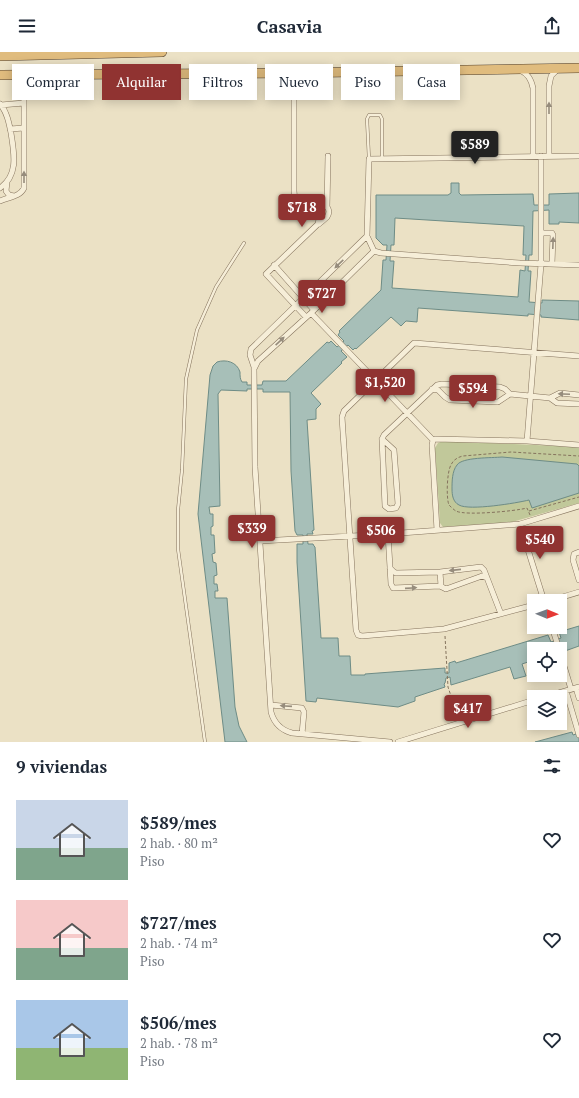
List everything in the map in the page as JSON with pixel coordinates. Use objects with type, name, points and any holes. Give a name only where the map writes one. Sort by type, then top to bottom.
[{"type":"highway","points":[[0,56],[162,52]]},
{"type":"highway","points":[[333,72],[579,68]]},
{"type":"highway","points":[[94,75],[265,73]]},
{"type":"highway","points":[[0,76],[12,76]]},
{"type":"street","points":[[516,68],[526,73],[530,78],[533,88],[533,156]]},
{"type":"street","points":[[549,156],[549,86],[551,76],[558,69],[565,68]]},
{"type":"street","points":[[0,201],[16,196],[21,193],[24,188],[24,100]]},
{"type":"street","points":[[294,100],[295,202],[298,206],[315,206],[323,204],[327,207]]},
{"type":"street","points":[[16,196],[11,196],[6,188],[14,168],[14,155],[10,129],[6,115],[0,104],[24,103]]},
{"type":"street","points":[[10,129],[24,128]]},
{"type":"street","points":[[14,155],[24,155]]},
{"type":"street","points":[[328,156],[327,217],[266,274],[295,306],[310,313],[433,440]]},
{"type":"street","points":[[527,441],[537,299],[541,264],[541,156]]},
{"type":"street","points":[[374,251],[367,236],[369,159],[579,156]]},
{"type":"street","points":[[0,188],[8,182]]},
{"type":"street","points":[[315,206],[319,212],[320,218],[318,224]]},
{"type":"street","points":[[541,233],[550,233],[553,235],[552,264]]},
{"type":"street","points":[[367,236],[251,349],[250,355],[254,370],[255,467],[271,705],[273,716],[279,726],[288,732],[390,742]]},
{"type":"street","points":[[374,251],[533,264],[579,265]]},
{"type":"street","points":[[254,370],[258,361],[374,251]]},
{"type":"street","points":[[274,265],[304,297],[310,313]]},
{"type":"street","points":[[527,607],[444,629],[362,636],[358,634],[356,630],[349,536],[342,417],[344,411],[414,343],[579,356]]},
{"type":"street","points":[[382,439],[394,450],[398,504],[396,508],[388,509],[385,506],[382,439],[437,385],[442,384],[503,388],[510,394],[550,398],[558,403],[579,404]]},
{"type":"street","points":[[432,390],[438,390],[445,398],[450,400],[498,402],[510,394]]},
{"type":"street","points":[[550,398],[560,393],[579,395]]},
{"type":"street","points":[[433,440],[437,438],[527,441],[579,445]]},
{"type":"street","points":[[433,440],[432,445],[437,530]]},
{"type":"street","points":[[260,541],[388,534],[520,524],[579,506]]},
{"type":"street","points":[[520,524],[542,594]]},
{"type":"street","points":[[388,534],[391,584],[393,588],[441,586],[443,589],[446,589],[482,576],[487,578]]},
{"type":"street","points":[[579,552],[574,554],[572,558],[579,580]]},
{"type":"street","points":[[390,568],[396,573],[440,572],[481,568],[484,570],[501,614]]},
{"type":"street","points":[[440,572],[441,586]]},
{"type":"street","points":[[567,596],[579,592]]},
{"type":"street","points":[[567,672],[573,689],[578,733]]},
{"type":"street","points":[[573,689],[579,698]]},
{"type":"street","points":[[398,742],[527,702]]},
{"type":"street","points":[[271,705],[302,708],[304,712],[302,734]]},
{"type":"lane","points":[[369,159],[367,119],[371,114],[380,115],[382,119],[382,158]]},
{"type":"lane","points":[[205,742],[178,549],[178,510],[186,379],[197,330],[216,287],[244,243]]},
{"type":"path","points":[[579,456],[511,452],[463,456],[457,458],[451,464],[449,469],[448,501],[453,509],[461,513],[517,510],[527,508],[529,512],[579,497]]},
{"type":"path","points":[[444,629],[448,683],[460,723]]},
{"type":"green space","points":[[443,441],[579,447],[579,503],[512,522],[443,527],[440,523],[435,448],[438,443]]},
{"type":"water","points":[[451,183],[459,183],[459,193],[461,195],[533,194],[534,205],[549,205],[549,194],[579,193],[579,223],[559,222],[559,224],[549,224],[549,210],[533,211],[532,255],[529,255],[528,271],[531,271],[529,302],[542,303],[542,300],[579,301],[579,320],[541,317],[541,315],[528,314],[528,316],[418,308],[417,322],[406,321],[401,326],[391,317],[356,349],[355,348],[353,350],[348,345],[341,351],[347,357],[311,393],[321,404],[316,409],[316,419],[307,420],[314,530],[312,531],[313,534],[307,534],[308,544],[313,544],[315,547],[321,638],[338,638],[339,656],[350,656],[351,675],[445,668],[445,673],[449,673],[449,663],[455,661],[456,663],[548,635],[551,642],[527,642],[527,662],[522,664],[526,676],[514,679],[510,667],[451,685],[450,677],[446,678],[444,684],[445,687],[415,697],[415,701],[398,707],[317,698],[316,702],[306,701],[297,562],[297,544],[303,544],[303,535],[297,535],[295,531],[291,471],[290,392],[263,392],[263,389],[247,389],[247,391],[221,390],[218,394],[220,506],[209,507],[210,514],[213,514],[211,535],[214,535],[215,553],[212,554],[213,562],[216,563],[217,575],[214,576],[214,584],[217,584],[218,591],[215,591],[215,598],[227,598],[235,707],[239,726],[247,742],[225,742],[198,514],[210,375],[213,366],[220,361],[231,362],[239,369],[240,379],[242,382],[247,382],[247,385],[262,385],[263,381],[286,381],[327,342],[329,343],[331,341],[337,347],[344,341],[338,335],[340,332],[339,331],[381,290],[383,260],[386,260],[387,245],[383,245],[376,238],[376,195],[448,195],[451,193]],"holes":[[[395,218],[524,226],[523,255],[526,255],[525,271],[520,270],[518,297],[392,288],[394,261],[390,261],[391,245],[394,245]]]},
{"type":"water","points":[[502,457],[577,464],[579,466],[579,493],[532,508],[529,500],[482,507],[464,507],[455,502],[452,494],[452,480],[455,467],[460,462],[471,459]]},
{"type":"water","points":[[579,626],[579,646],[567,650],[567,642],[551,642],[561,638],[560,634],[567,634],[567,630]]},
{"type":"water","points":[[572,732],[573,735],[579,733],[579,742],[535,742]]}]
